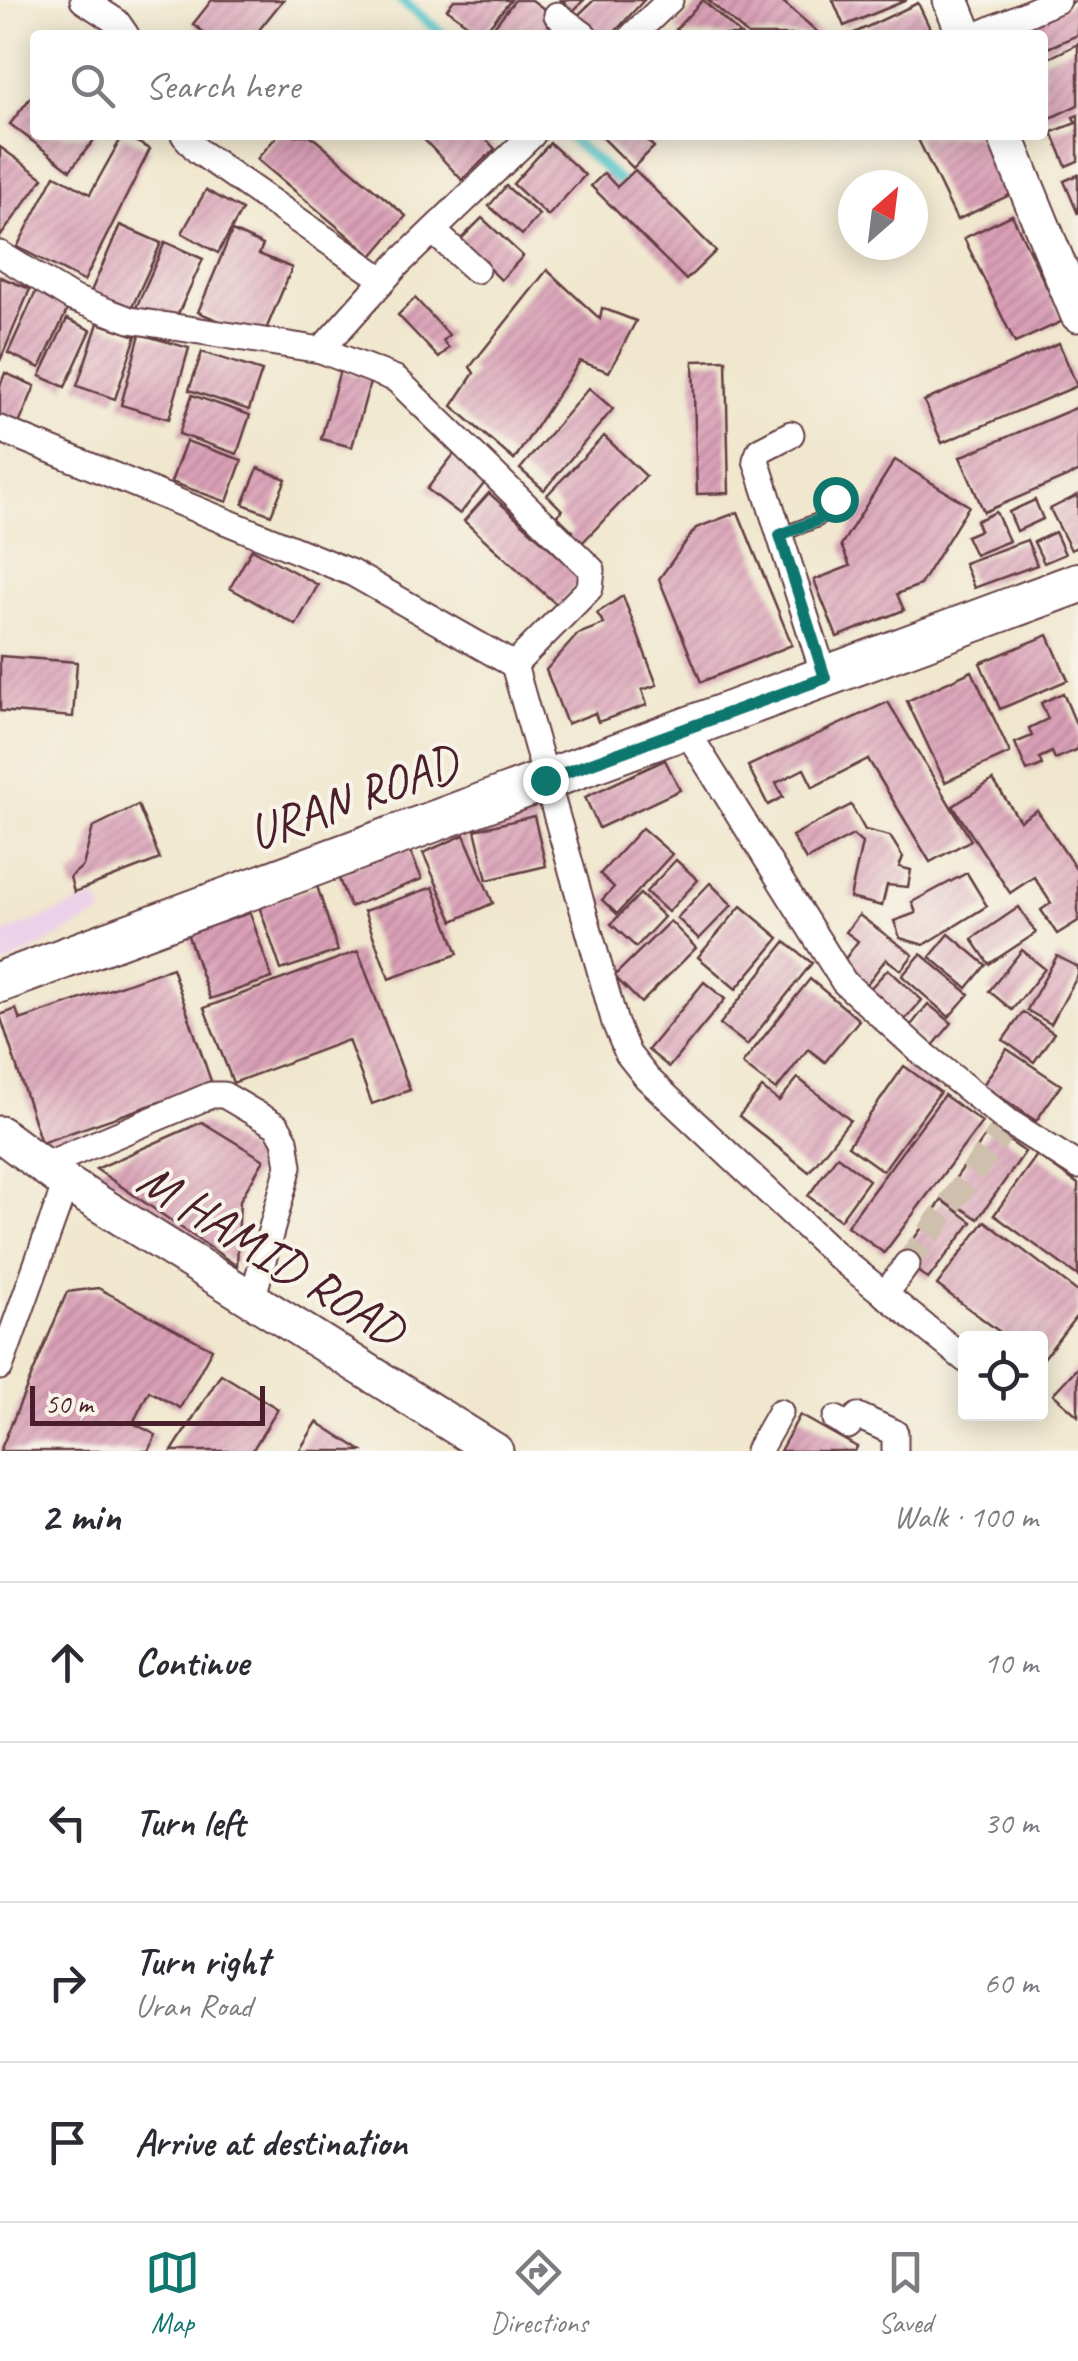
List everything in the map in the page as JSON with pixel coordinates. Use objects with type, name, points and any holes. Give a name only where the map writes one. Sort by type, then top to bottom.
[{"type":"main road","points":[[950,0],[963,30]]},
{"type":"main road","points":[[1008,140],[1078,314]]},
{"type":"main road","name":"URAN ROAD","points":[[0,982],[1078,584]]},
{"type":"main road","name":"M HAMID ROAD","points":[[0,1134],[54,1175],[495,1451]]},
{"type":"street","points":[[82,0],[118,22],[123,30]]},
{"type":"street","points":[[638,30],[670,0]]},
{"type":"street","points":[[989,30],[1058,0]]},
{"type":"street","points":[[558,15],[578,30]]},
{"type":"street","points":[[188,140],[198,152],[384,280]]},
{"type":"street","points":[[321,350],[433,230],[528,140]]},
{"type":"street","points":[[433,230],[476,270]]},
{"type":"street","points":[[0,254],[72,298],[130,320],[288,349],[321,350],[409,387],[592,570],[590,588],[514,664]]},
{"type":"street","points":[[0,429],[326,562],[514,664],[628,1054],[647,1078],[836,1255],[958,1354]]},
{"type":"street","points":[[790,434],[760,450],[756,460],[825,678]]},
{"type":"street","points":[[686,730],[844,982],[1004,1128],[1078,1166]]},
{"type":"street","points":[[0,1367],[54,1175],[211,1095],[224,1096],[276,1126],[288,1166],[252,1300]]},
{"type":"street","points":[[885,1295],[907,1264]]},
{"type":"street","points":[[758,1451],[780,1412]]},
{"type":"street","points":[[836,1418],[848,1426],[858,1416],[865,1416],[896,1434],[895,1451]]},
{"type":"lane","points":[[780,535],[818,520],[835,499]]},
{"type":"shaded area","points":[[96,897],[104,913],[0,967],[0,934]]},
{"type":"building","points":[[212,0],[283,0],[259,30],[201,30],[193,24]]},
{"type":"building","points":[[454,0],[511,0],[486,30],[475,30],[447,9]]},
{"type":"building","points":[[515,0],[532,0],[572,30],[493,30]]},
{"type":"building","points":[[561,0],[584,0],[573,11]]},
{"type":"building","points":[[594,0],[644,0],[617,30],[589,30],[575,18]]},
{"type":"building","points":[[703,0],[736,30],[677,30]]},
{"type":"building","points":[[708,0],[781,0],[815,30],[742,30]]},
{"type":"building","points":[[833,0],[907,0],[844,26]]},
{"type":"building","points":[[1078,0],[1078,35],[1048,48],[1048,30],[1011,30]]},
{"type":"building","points":[[918,3],[931,30],[861,30]]},
{"type":"building","points":[[1078,44],[1078,105],[1048,119],[1048,59]]},
{"type":"building","points":[[30,98],[30,139],[10,124]]},
{"type":"building","points":[[1078,115],[1078,161],[1066,166],[1052,132],[1076,123],[1073,117]]},
{"type":"building","points":[[31,140],[94,140],[70,170]]},
{"type":"building","points":[[120,140],[133,140],[150,149],[84,281],[17,247],[55,175],[90,194]]},
{"type":"building","points":[[274,140],[316,140],[406,216],[372,256],[257,159]]},
{"type":"building","points":[[425,140],[487,140],[495,149],[462,180]]},
{"type":"building","points":[[605,140],[646,140],[654,147],[633,168]]},
{"type":"building","points":[[918,140],[990,140],[1016,192],[957,220]]},
{"type":"building","points":[[550,143],[585,175],[548,216],[513,184]]},
{"type":"building","points":[[0,147],[43,178],[0,237]]},
{"type":"building","points":[[635,170],[716,251],[686,280],[591,186],[604,173],[617,187]]},
{"type":"building","points":[[1078,175],[1078,214],[1064,181]]},
{"type":"building","points":[[506,186],[539,215],[522,235],[489,206]]},
{"type":"building","points":[[206,190],[242,210],[218,253],[182,233]]},
{"type":"building","points":[[1012,215],[1063,321],[1015,343],[964,238]]},
{"type":"building","points":[[482,218],[523,256],[501,280],[460,240]]},
{"type":"building","points":[[120,225],[161,243],[129,314],[89,296]]},
{"type":"building","points":[[232,231],[263,245],[259,254],[292,268],[262,339],[198,312]]},
{"type":"building","points":[[165,242],[203,259],[173,325],[136,308]]},
{"type":"building","points":[[547,270],[600,319],[602,308],[636,321],[609,372],[580,361],[514,460],[452,406],[474,373],[470,367]]},
{"type":"building","points":[[0,277],[30,289],[0,361]]},
{"type":"building","points":[[38,287],[71,302],[40,368],[8,353]]},
{"type":"building","points":[[415,298],[449,335],[443,341],[449,348],[439,358],[398,315]]},
{"type":"building","points":[[67,319],[91,330],[65,387],[40,376]]},
{"type":"building","points":[[98,323],[136,336],[115,399],[77,386]]},
{"type":"building","points":[[140,334],[189,348],[169,419],[121,405]]},
{"type":"building","points":[[1059,343],[1077,386],[942,443],[924,401]]},
{"type":"building","points":[[202,352],[262,371],[249,410],[189,390]]},
{"type":"building","points":[[726,360],[729,493],[697,494],[693,361]]},
{"type":"building","points":[[340,370],[371,379],[352,447],[321,439]]},
{"type":"building","points":[[5,373],[35,386],[19,424],[0,415],[0,386]]},
{"type":"building","points":[[589,388],[613,409],[544,490],[520,469]]},
{"type":"building","points":[[192,395],[250,415],[237,454],[179,434]]},
{"type":"building","points":[[1078,407],[1078,472],[984,512],[960,457]]},
{"type":"building","points":[[604,436],[646,476],[579,546],[568,537],[573,531],[557,516],[562,510],[547,495]]},
{"type":"building","points":[[186,441],[242,460],[227,502],[171,482]]},
{"type":"building","points":[[454,454],[487,480],[460,514],[427,489]]},
{"type":"building","points":[[895,460],[969,506],[920,585],[897,594],[904,610],[837,637],[814,580],[850,566],[841,545]]},
{"type":"building","points":[[258,468],[286,479],[271,515],[243,504]]},
{"type":"building","points":[[489,493],[583,578],[558,606],[464,521]]},
{"type":"building","points":[[1078,495],[1078,546],[1071,550],[1050,509]]},
{"type":"building","points":[[1035,500],[1043,519],[1017,531],[1009,512]]},
{"type":"building","points":[[738,512],[792,645],[701,682],[659,579],[696,528]]},
{"type":"building","points":[[996,512],[1009,541],[975,555],[966,536],[980,530],[976,521]]},
{"type":"building","points":[[1055,532],[1065,554],[1044,563],[1034,542]]},
{"type":"building","points":[[1027,540],[1037,565],[974,588],[964,563]]},
{"type":"building","points":[[252,549],[318,585],[296,625],[230,588]]},
{"type":"building","points":[[623,596],[657,685],[642,690],[647,705],[598,722],[595,713],[567,724],[546,670],[578,634],[604,624],[597,613]]},
{"type":"building","points":[[1048,635],[1068,680],[1000,709],[980,663]]},
{"type":"building","points":[[0,656],[77,662],[73,717],[0,711]]},
{"type":"building","points":[[972,671],[1010,753],[945,782],[907,701]]},
{"type":"building","points":[[1063,693],[1078,729],[1078,749],[1055,759],[1052,752],[1039,758],[1042,765],[1027,771],[1015,743],[1032,736],[1029,728],[1048,719],[1041,703]]},
{"type":"building","points":[[888,702],[971,840],[930,862],[868,759],[813,787],[804,769],[776,783],[783,797],[768,805],[748,766]]},
{"type":"building","points":[[665,760],[680,790],[599,828],[585,797]]},
{"type":"building","points":[[993,780],[1020,821],[1037,810],[1078,872],[1078,921],[1057,934],[1041,910],[1051,903],[1034,877],[1010,893],[953,806]]},
{"type":"building","points":[[138,805],[160,859],[74,892],[70,877],[83,866],[93,827]]},
{"type":"building","points":[[851,805],[865,830],[890,836],[903,857],[899,867],[911,870],[908,887],[887,885],[882,906],[850,898],[862,843],[853,835],[806,860],[792,836]]},
{"type":"building","points":[[534,816],[546,866],[487,880],[475,830]]},
{"type":"building","points":[[642,828],[672,854],[617,914],[602,900],[614,887],[600,874]]},
{"type":"building","points":[[464,835],[493,903],[453,921],[423,853]]},
{"type":"building","points":[[408,846],[422,879],[350,907],[337,874]]},
{"type":"building","points":[[676,860],[698,880],[668,912],[646,892]]},
{"type":"building","points":[[967,873],[987,906],[924,945],[900,938],[894,921],[916,913],[912,902]]},
{"type":"building","points":[[710,883],[732,905],[699,939],[677,918]]},
{"type":"building","points":[[317,886],[338,951],[281,970],[259,906]]},
{"type":"building","points":[[433,887],[458,954],[389,979],[364,911]]},
{"type":"building","points":[[640,894],[664,917],[636,947],[611,924]]},
{"type":"building","points":[[741,906],[779,938],[736,989],[698,957]]},
{"type":"building","points":[[1019,907],[1036,933],[989,964],[972,939]]},
{"type":"building","points":[[250,913],[272,978],[210,999],[187,933]]},
{"type":"building","points":[[859,915],[913,955],[901,970],[886,959],[863,989],[837,970],[858,941],[846,932]]},
{"type":"building","points":[[670,921],[696,948],[641,1003],[614,976]]},
{"type":"building","points":[[949,934],[986,965],[967,988],[930,957]]},
{"type":"building","points":[[785,942],[812,963],[747,1045],[720,1024]]},
{"type":"building","points":[[1022,950],[1045,969],[1012,1010],[989,991]]},
{"type":"building","points":[[358,951],[410,1090],[372,1104],[348,1040],[233,1083],[204,1008]]},
{"type":"building","points":[[921,954],[969,994],[949,1017],[902,976]]},
{"type":"building","points":[[1057,956],[1078,967],[1078,975],[1051,1024],[1027,1010]]},
{"type":"building","points":[[172,968],[212,1084],[41,1143],[0,1015],[16,1009],[20,1020]]},
{"type":"building","points":[[888,969],[922,1000],[902,1023],[867,992]]},
{"type":"building","points":[[810,979],[859,1020],[825,1062],[808,1049],[776,1090],[742,1064]]},
{"type":"building","points":[[704,982],[725,999],[669,1067],[648,1050]]},
{"type":"building","points":[[928,1004],[952,1023],[931,1048],[908,1029]]},
{"type":"building","points":[[1023,1012],[1054,1033],[1034,1062],[1003,1040]]},
{"type":"building","points":[[1007,1049],[1061,1085],[1036,1121],[983,1085]]},
{"type":"building","points":[[904,1066],[940,1092],[883,1171],[848,1146]]},
{"type":"building","points":[[798,1078],[850,1120],[809,1172],[739,1116],[762,1088],[779,1101]]},
{"type":"building","points":[[944,1095],[982,1122],[884,1253],[847,1226]]},
{"type":"building","points":[[202,1122],[264,1160],[240,1200],[237,1266],[96,1169]]},
{"type":"building","points":[[991,1128],[1025,1152],[978,1219],[943,1196]]},
{"type":"building","points":[[1037,1155],[1078,1184],[1078,1276],[994,1215]]},
{"type":"building","points":[[837,1156],[869,1180],[840,1220],[808,1196]]},
{"type":"building","points":[[942,1200],[972,1222],[928,1279],[900,1258]]},
{"type":"building","points":[[985,1221],[1078,1292],[1078,1314],[1048,1353],[1048,1331],[999,1331],[937,1285]]},
{"type":"building","points":[[98,1288],[212,1349],[180,1408],[149,1391],[133,1423],[156,1435],[148,1451],[0,1451],[67,1292]]},
{"type":"building","points":[[1078,1367],[1078,1416],[1053,1394]]},
{"type":"building","points":[[221,1374],[278,1409],[252,1451],[172,1451]]},
{"type":"building","points":[[800,1415],[857,1447],[855,1451],[780,1451]]},
{"type":"building","points":[[317,1422],[362,1451],[299,1451]]},
{"type":"waterway","points":[[401,0],[438,30]]},
{"type":"waterway","points":[[572,140],[629,189]]},
{"type":"tunnel","points":[[907,1264],[1000,1134]]},
{"type":"route","points":[[545,780],[825,678],[780,535],[818,520],[835,499]]}]
